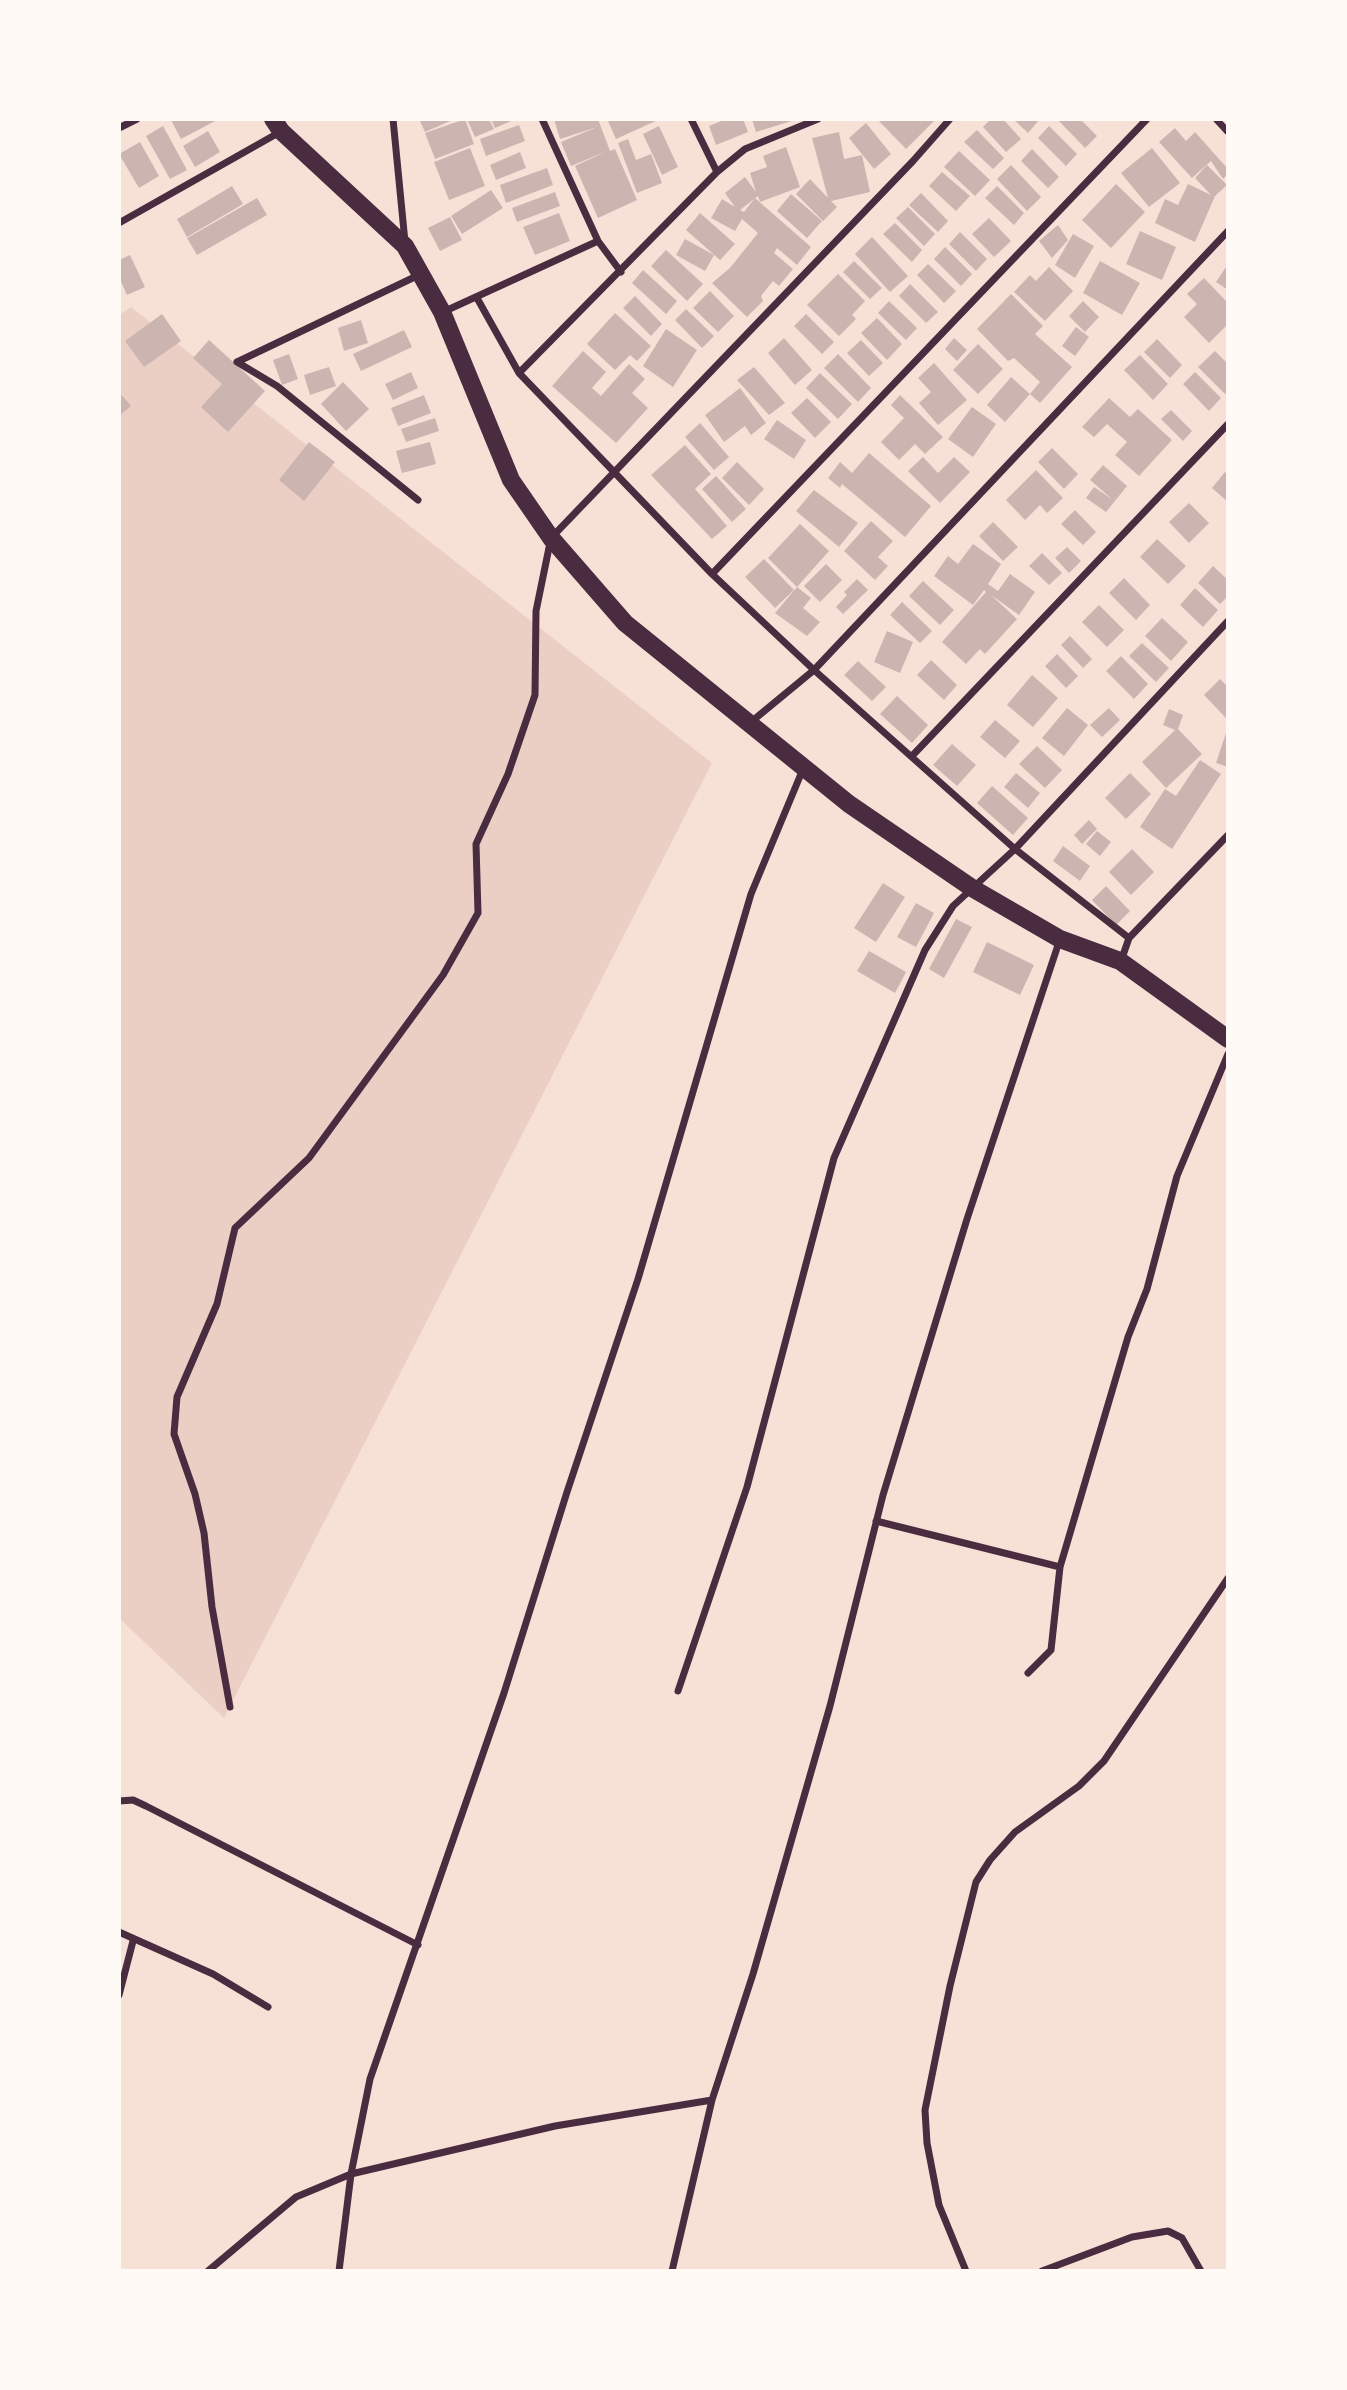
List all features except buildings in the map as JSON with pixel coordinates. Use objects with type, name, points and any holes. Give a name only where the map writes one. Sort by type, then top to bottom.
[{"type":"main road","points":[[277,125],[405,246],[442,312],[511,480],[551,538],[625,623],[849,804],[972,888],[1060,939],[1121,961],[1228,1039]]},
{"type":"street","points":[[119,128],[137,119]]},
{"type":"street","points":[[393,119],[399,156],[405,246]]},
{"type":"street","points":[[542,119],[598,241],[621,272]]},
{"type":"street","points":[[691,119],[717,172]]},
{"type":"street","points":[[519,373],[717,172],[746,149],[818,119]]},
{"type":"street","points":[[230,1707],[212,1607],[204,1533],[195,1494],[174,1434],[177,1397],[217,1304],[235,1228],[309,1158],[443,975],[478,913],[476,844],[508,774],[535,695],[537,611],[551,538],[613,470],[913,161],[950,119]]},
{"type":"street","points":[[712,574],[1147,119]]},
{"type":"street","points":[[1216,119],[1228,132]]},
{"type":"street","points":[[119,223],[277,125]]},
{"type":"street","points":[[749,724],[814,670],[1228,231]]},
{"type":"street","points":[[442,312],[598,241]]},
{"type":"street","points":[[418,500],[277,386],[237,362],[422,274]]},
{"type":"street","points":[[477,298],[519,373],[712,574],[814,670],[1015,849],[1129,938]]},
{"type":"street","points":[[912,756],[1228,424]]},
{"type":"street","points":[[678,1691],[747,1487],[834,1158],[925,950],[953,906],[1015,849],[1228,621]]},
{"type":"street","points":[[339,2271],[351,2174],[370,2079],[504,1693],[638,1279],[751,894],[803,768]]},
{"type":"street","points":[[1121,961],[1129,938],[1228,835]]},
{"type":"street","points":[[671,2271],[712,2100],[753,1974],[830,1706],[876,1521],[967,1219],[1060,939]]},
{"type":"street","points":[[1028,1672],[1051,1650],[1060,1567],[1128,1337],[1147,1289],[1177,1176],[1228,1054]]},
{"type":"street","points":[[876,1521],[1060,1567]]},
{"type":"street","points":[[966,2271],[939,2205],[927,2143],[925,2110],[950,1986],[976,1882],[990,1860],[1015,1832],[1079,1786],[1104,1761],[1228,1578]]},
{"type":"street","points":[[119,1801],[133,1800],[418,1945]]},
{"type":"street","points":[[119,1932],[133,1941],[213,1974],[268,2007]]},
{"type":"street","points":[[119,1995],[133,1941]]},
{"type":"street","points":[[208,2271],[296,2197],[351,2174],[555,2126],[712,2100]]},
{"type":"street","points":[[1042,2271],[1132,2237],[1168,2231],[1182,2238],[1201,2271]]},
{"type":"shaded area","points":[[131,307],[712,763],[224,1718],[119,1618],[119,315]]}]
